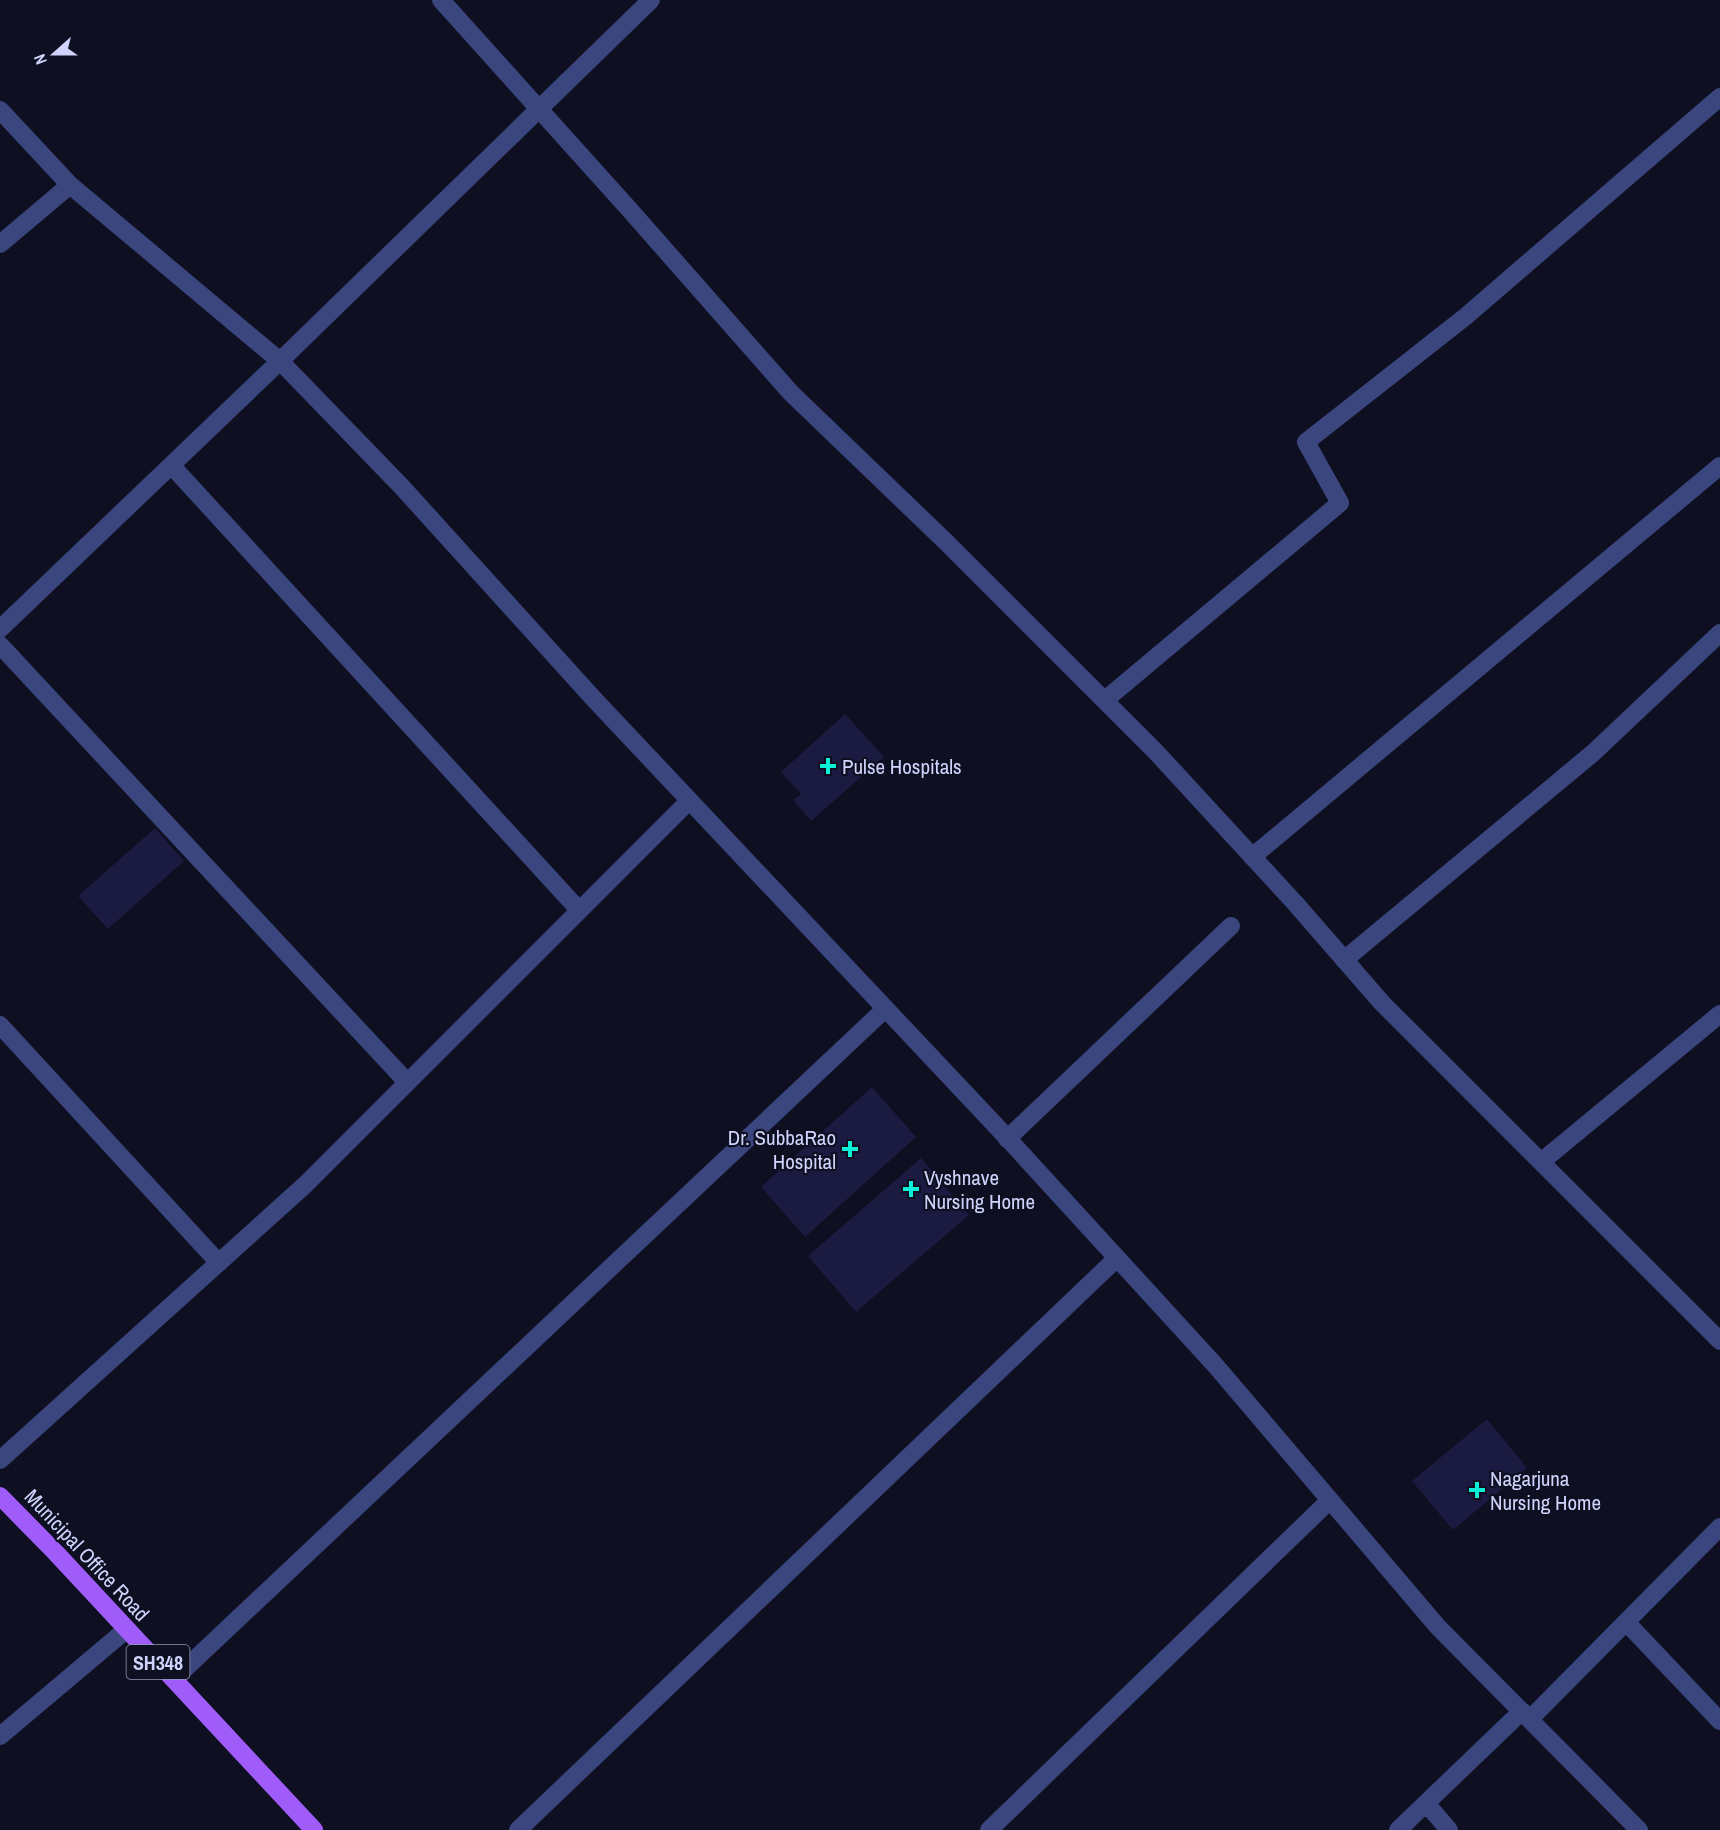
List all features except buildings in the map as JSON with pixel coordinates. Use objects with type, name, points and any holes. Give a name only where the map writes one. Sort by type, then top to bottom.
[{"type":"main road","name":"Municipal Office Road","points":[[0,1496],[314,1830]]},
{"type":"street","points":[[441,0],[629,208],[791,393],[946,542],[1156,752],[1382,1003],[1720,1341]]},
{"type":"street","points":[[0,629],[172,466],[651,0]]},
{"type":"street","points":[[1105,700],[1340,503],[1306,442],[1465,317],[1720,97]]},
{"type":"street","points":[[0,110],[70,185],[280,361],[402,487],[585,689],[1007,1138],[1215,1365],[1438,1627],[1639,1830]]},
{"type":"street","points":[[0,244],[70,185]]},
{"type":"street","points":[[172,466],[579,910]]},
{"type":"street","points":[[1252,857],[1720,466]]},
{"type":"street","points":[[1344,960],[1593,753],[1720,633]]},
{"type":"street","points":[[0,645],[407,1082]]},
{"type":"street","points":[[0,1460],[306,1184],[689,801]]},
{"type":"street","points":[[1007,1138],[1231,926]]},
{"type":"street","points":[[174,1679],[885,1009]]},
{"type":"street","points":[[1541,1162],[1720,1014]]},
{"type":"street","points":[[0,1025],[219,1263]]},
{"type":"street","points":[[518,1830],[1117,1258]]},
{"type":"street","points":[[989,1830],[1330,1500]]},
{"type":"street","points":[[1398,1830],[1626,1622],[1720,1527]]},
{"type":"street","points":[[1626,1622],[1720,1721]]},
{"type":"street","points":[[0,1736],[127,1629]]},
{"type":"street","points":[[1426,1803],[1449,1830]]},
{"type":"place","name":"Pulse Hospitals","points":[[828,766]]},
{"type":"place","name":"Dr. SubbaRao Hospital","points":[[850,1149]]},
{"type":"place","name":"Vyshnave Nursing Home","points":[[911,1189]]},
{"type":"place","name":"Nagarjuna Nursing Home","points":[[1477,1490]]}]
